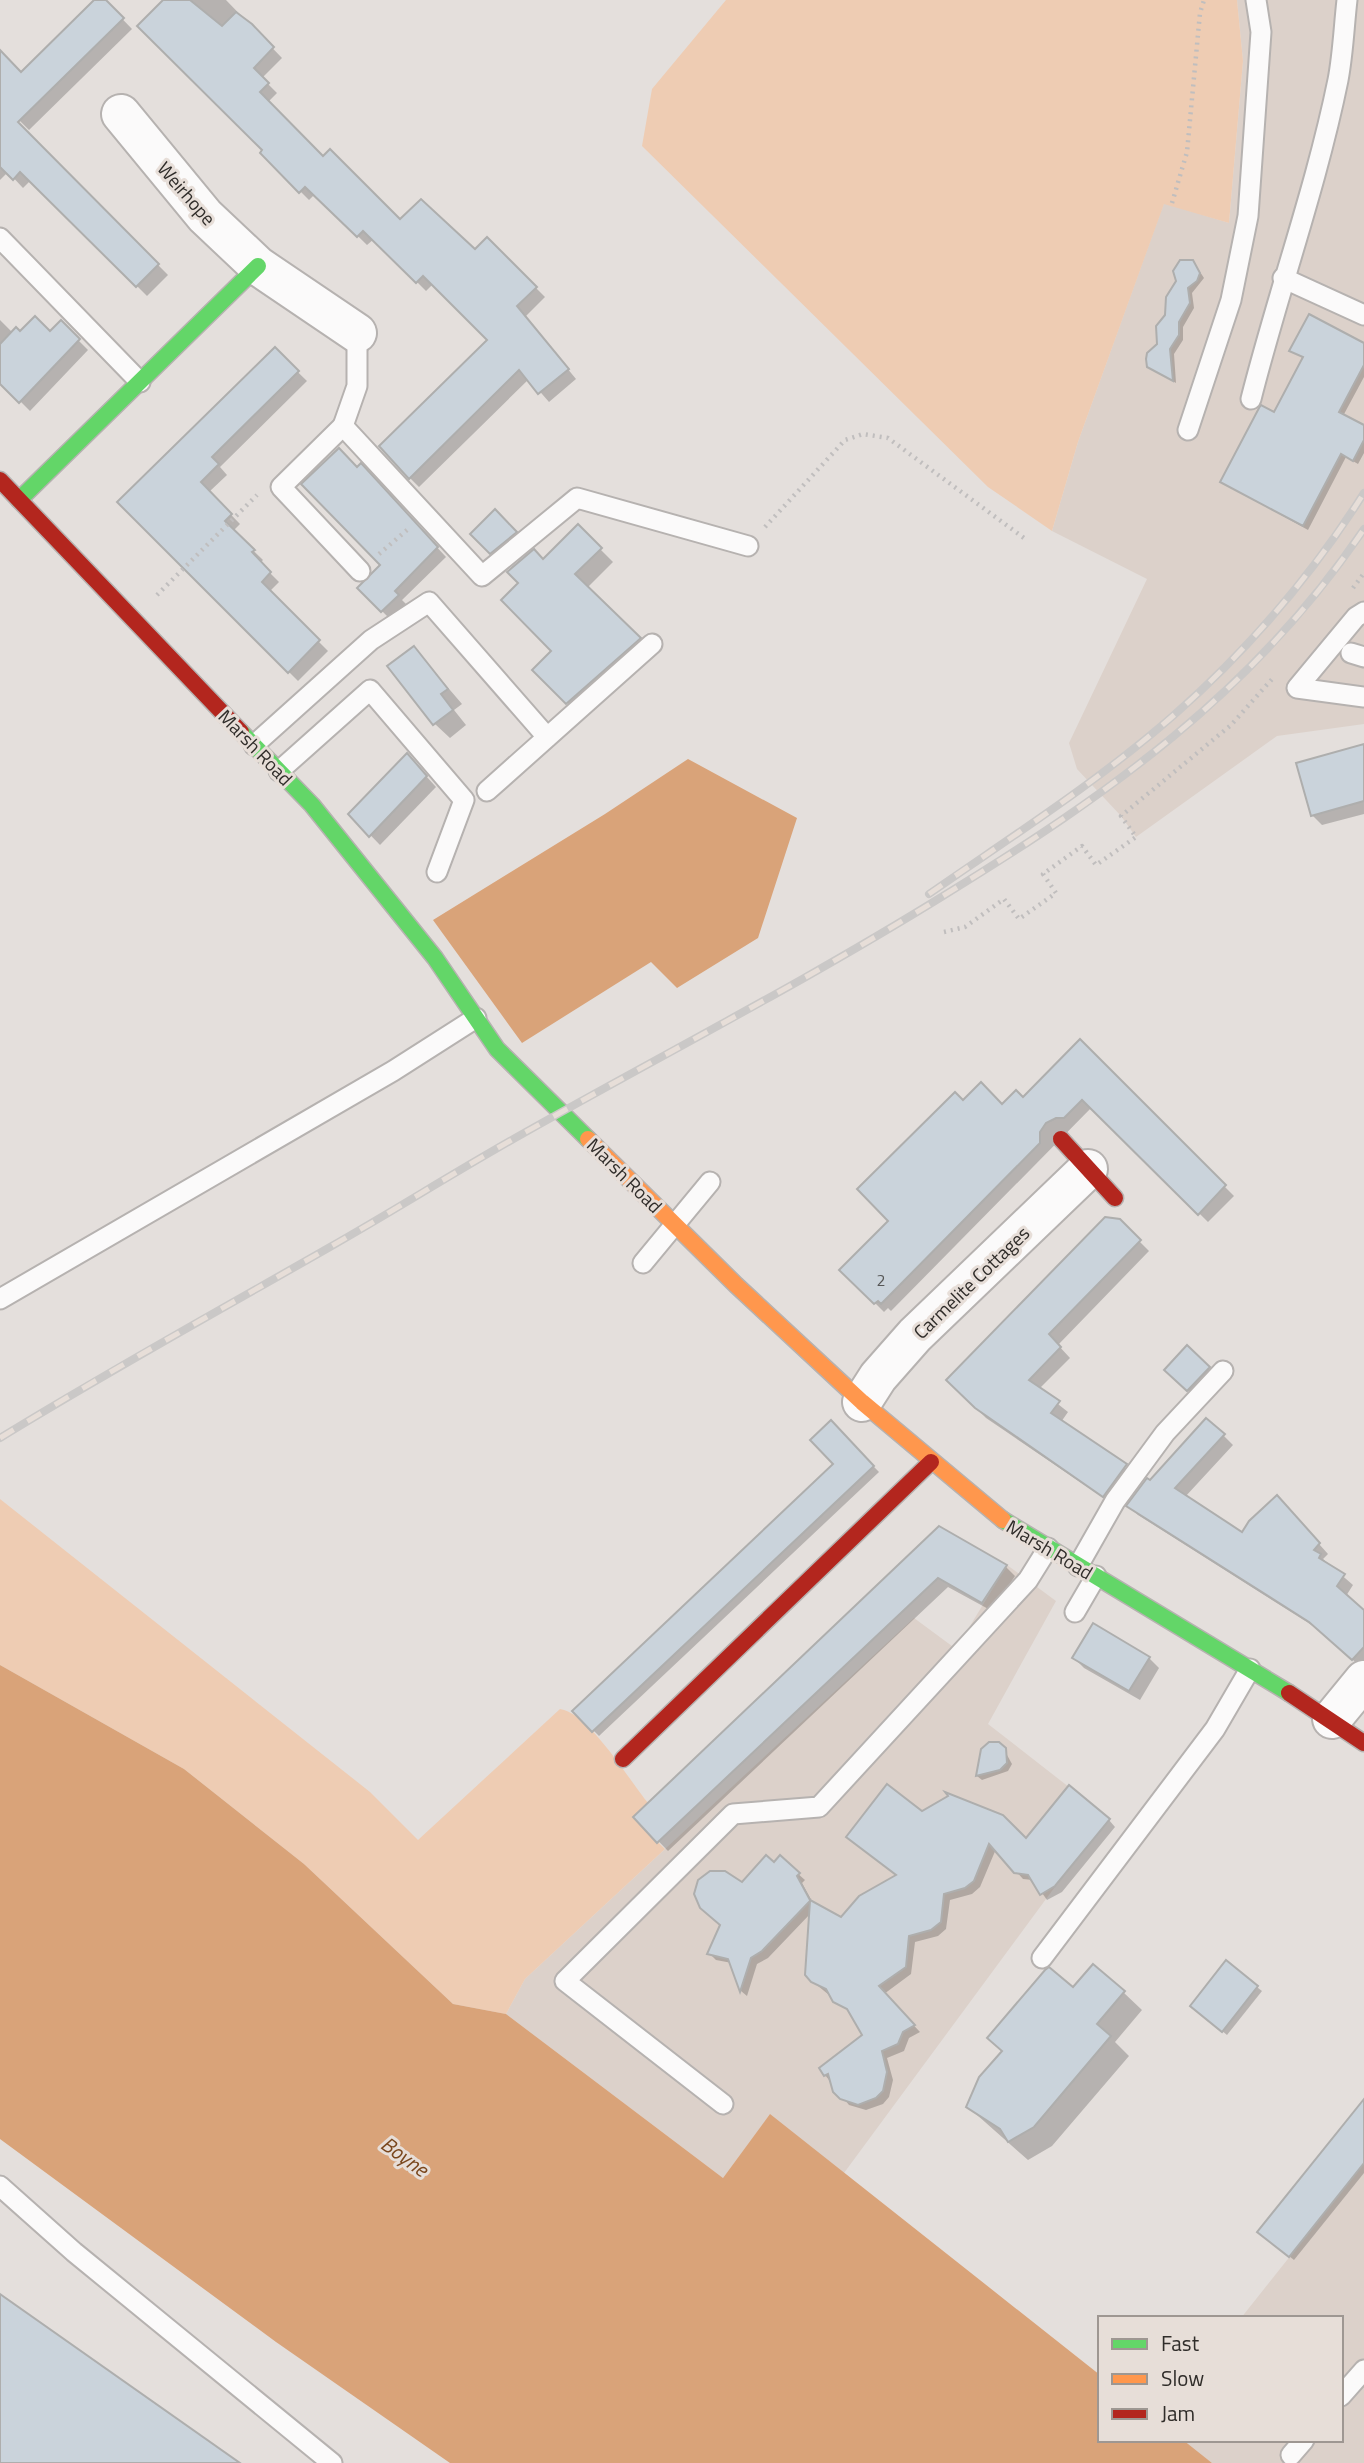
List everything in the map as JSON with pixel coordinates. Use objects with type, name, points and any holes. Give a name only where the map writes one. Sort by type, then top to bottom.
[{"type":"main road","points":[[19,500],[258,266]]},
{"type":"main road","name":"Marsh Road","points":[[0,480],[312,805],[418,936],[497,1049],[862,1402],[1004,1521],[1332,1718],[1364,1743]]},
{"type":"main road","points":[[1061,1139],[1115,1198]]},
{"type":"main road","points":[[623,1759],[931,1462]]},
{"type":"street","name":"Weirhope","points":[[121,114],[205,216],[258,266],[357,332]]},
{"type":"street","name":"Carmelite Cottages","points":[[862,1402],[878,1377],[915,1335],[1088,1168]]},
{"type":"street","points":[[1332,1718],[1364,1680]]},
{"type":"lane","points":[[1188,430],[1231,300],[1248,216],[1261,32],[1256,0]]},
{"type":"lane","points":[[1251,399],[1283,278],[1318,166],[1333,102],[1347,0]]},
{"type":"lane","points":[[0,239],[140,382]]},
{"type":"lane","points":[[1283,278],[1364,315]]},
{"type":"lane","points":[[357,332],[357,386],[342,426],[281,487],[360,571]]},
{"type":"lane","points":[[342,426],[482,576],[577,498],[748,546]]},
{"type":"lane","points":[[254,745],[371,640],[429,602],[547,737]]},
{"type":"lane","points":[[1364,612],[1356,617],[1297,688],[1364,697]]},
{"type":"lane","points":[[487,791],[652,644]]},
{"type":"lane","points":[[279,771],[370,690],[464,800],[437,872]]},
{"type":"lane","points":[[0,1299],[394,1072],[476,1018]]},
{"type":"lane","points":[[643,1263],[710,1182]]},
{"type":"lane","points":[[1078,1566],[1115,1501],[1165,1433],[1223,1371]]},
{"type":"lane","points":[[723,2104],[565,1981],[733,1814],[819,1807],[1028,1580],[1048,1548]]},
{"type":"lane","points":[[1074,1612],[1096,1576]]},
{"type":"lane","points":[[1042,1958],[1215,1729],[1250,1669]]},
{"type":"lane","points":[[0,2186],[74,2252],[332,2463]]},
{"type":"lane","points":[[1343,2394],[1364,2370]]},
{"type":"path","points":[[1172,203],[1187,152],[1200,13],[1204,0]]},
{"type":"path","points":[[766,526],[845,440],[863,434],[888,438],[1024,538]]},
{"type":"path","points":[[134,619],[258,494],[281,487]]},
{"type":"path","points":[[360,571],[423,515]]},
{"type":"path","points":[[1351,590],[1364,573]]},
{"type":"path","points":[[944,932],[965,927],[1004,899],[1018,919],[1056,893],[1043,874],[1082,846],[1096,865],[1136,837],[1121,816],[1231,725],[1277,673]]},
{"type":"shaded area","points":[[726,0],[1237,0],[1243,61],[1229,223],[1164,204],[1078,442],[1052,531],[988,487],[642,146],[652,89]]},
{"type":"shaded area","points":[[1237,0],[1364,0],[1364,724],[1277,736],[1136,837],[1121,816],[1077,769],[1069,743],[1147,579],[1052,531],[1078,442],[1164,203],[1229,223],[1243,61]]},
{"type":"shaded area","points":[[0,1499],[370,1792],[418,1840],[560,1709],[571,1713],[596,1734],[619,1764],[648,1803],[633,1818],[665,1849],[525,1979],[506,2014],[453,2004],[304,1864],[184,1769],[0,1665]]},
{"type":"shaded area","points":[[1007,1565],[1056,1601],[988,1724],[1110,1819],[1060,1880],[844,2173],[770,2115],[723,2178],[506,2014],[525,1979],[914,1618],[956,1649]]},
{"type":"shaded area","points":[[1364,2163],[1364,2463],[1212,2463],[1184,2442],[1343,2442],[1343,2316],[1243,2316]]},
{"type":"water","points":[[688,759],[797,818],[758,938],[677,988],[651,962],[522,1043],[433,920],[605,814]]},
{"type":"water","name":"Boyne","points":[[0,1665],[184,1769],[304,1864],[453,2004],[506,2014],[723,2178],[770,2114],[1098,2373],[1098,2442],[1186,2442],[1212,2463],[450,2463],[276,2342],[0,2139]]},
{"type":"building","points":[[94,0],[106,0],[124,18],[18,122],[159,264],[136,287],[20,172],[13,180],[0,167],[0,50],[21,72]]},
{"type":"building","points":[[163,0],[190,0],[222,26],[236,12],[252,24],[274,47],[254,68],[269,83],[260,92],[323,156],[330,149],[400,219],[421,199],[475,249],[487,237],[537,287],[517,306],[569,369],[538,394],[519,370],[409,479],[379,446],[487,340],[423,276],[416,283],[363,231],[357,237],[305,187],[299,193],[260,153],[262,150],[137,26]]},
{"type":"building","points":[[1180,260],[1193,260],[1200,273],[1197,281],[1188,288],[1190,303],[1179,322],[1179,335],[1170,349],[1173,381],[1147,367],[1146,359],[1147,353],[1157,344],[1156,326],[1165,315],[1166,297],[1176,281],[1173,271]]},
{"type":"building","points":[[1309,314],[1364,343],[1364,365],[1339,412],[1364,425],[1364,440],[1353,461],[1341,454],[1303,526],[1220,482],[1261,405],[1274,412],[1303,357],[1289,351]]},
{"type":"building","points":[[35,316],[50,331],[61,320],[80,339],[19,403],[0,384],[0,344],[16,327],[20,331]]},
{"type":"building","points":[[275,347],[299,371],[212,457],[219,464],[201,482],[232,514],[225,521],[255,550],[252,552],[271,572],[262,582],[320,640],[288,673],[117,502]]},
{"type":"building","points":[[339,448],[357,467],[361,463],[438,547],[395,591],[399,595],[381,612],[357,588],[380,565],[301,484]]},
{"type":"building","points":[[495,509],[517,532],[490,554],[470,534]]},
{"type":"building","points":[[578,524],[602,548],[575,574],[641,638],[566,704],[532,670],[551,651],[501,600],[518,583],[507,572],[534,549],[543,559]]},
{"type":"building","points":[[414,646],[448,689],[441,694],[453,710],[433,725],[387,666]]},
{"type":"building","points":[[1364,744],[1364,801],[1311,816],[1296,763]]},
{"type":"building","points":[[407,753],[427,776],[369,837],[348,814]]},
{"type":"building","points":[[1080,1039],[1226,1185],[1198,1215],[1082,1100],[1064,1118],[1056,1118],[1046,1123],[1040,1132],[1040,1143],[881,1304],[878,1301],[874,1304],[839,1270],[888,1221],[857,1189],[955,1092],[963,1100],[981,1082],[1002,1104],[1016,1090],[1023,1097]]},
{"type":"building","points":[[1105,1217],[1120,1219],[1141,1240],[1049,1334],[1061,1347],[1029,1380],[1060,1401],[1051,1413],[1127,1464],[1103,1497],[975,1408],[946,1380]]},
{"type":"building","points":[[1187,1345],[1210,1367],[1187,1391],[1164,1370]]},
{"type":"building","points":[[1206,1418],[1225,1434],[1175,1488],[1242,1532],[1249,1521],[1277,1495],[1320,1543],[1314,1550],[1321,1554],[1319,1558],[1345,1574],[1337,1586],[1364,1610],[1364,1647],[1352,1660],[1309,1622],[1126,1506],[1147,1478],[1150,1480]]},
{"type":"building","points":[[831,1420],[874,1466],[592,1732],[572,1711],[833,1464],[810,1440]]},
{"type":"building","points":[[939,1526],[1007,1565],[982,1603],[938,1578],[657,1843],[633,1817]]},
{"type":"building","points":[[1093,1623],[1150,1657],[1129,1691],[1072,1658]]},
{"type":"building","points":[[989,1742],[999,1742],[1006,1748],[1007,1763],[1000,1770],[976,1776],[981,1749]]},
{"type":"building","points":[[887,1784],[922,1811],[948,1796],[945,1792],[1003,1815],[1026,1838],[1069,1785],[1110,1819],[1055,1886],[1040,1895],[1028,1875],[1014,1873],[989,1844],[974,1881],[965,1888],[944,1894],[941,1922],[931,1930],[909,1936],[906,1967],[879,1986],[915,2025],[903,2032],[898,2044],[882,2051],[887,2072],[883,2091],[876,2098],[858,2105],[840,2099],[833,2092],[828,2074],[824,2076],[819,2068],[862,2035],[847,2009],[833,2002],[826,1989],[811,1982],[805,1975],[810,1901],[762,1951],[751,1958],[740,1992],[728,1959],[707,1954],[720,1925],[700,1908],[694,1894],[698,1880],[710,1871],[725,1871],[742,1882],[766,1855],[774,1862],[780,1855],[800,1873],[797,1876],[810,1900],[841,1917],[859,1896],[896,1875],[846,1837]]},
{"type":"building","points":[[1226,1960],[1258,1986],[1222,2032],[1190,2006]]},
{"type":"building","points":[[1093,1964],[1125,1991],[1097,2024],[1111,2036],[1034,2127],[1008,2142],[1000,2129],[966,2107],[979,2077],[1002,2051],[987,2038],[1049,1967],[1073,1987]]},
{"type":"building","points":[[1364,2099],[1364,2163],[1289,2257],[1257,2232]]},
{"type":"building","points":[[0,2294],[240,2463],[0,2463]]},
{"type":"railway","points":[[929,894],[1085,786],[1174,715],[1227,665],[1277,611],[1323,553],[1364,493]]},
{"type":"railway","points":[[0,1438],[499,1147],[839,958],[943,896],[1063,819],[1120,779],[1225,691],[1274,642],[1321,588],[1364,529]]},
{"type":"traffic: fast","points":[[19,500],[258,266]]},
{"type":"traffic: fast","points":[[241,732],[312,805],[435,958],[497,1049],[588,1139]]},
{"type":"traffic: fast","points":[[1003,1520],[1289,1693]]},
{"type":"traffic: slow","points":[[588,1139],[736,1285],[862,1402],[1003,1520]]},
{"type":"traffic: jam","points":[[0,480],[241,732]]},
{"type":"traffic: jam","points":[[1061,1139],[1115,1198]]},
{"type":"traffic: jam","points":[[623,1759],[931,1462]]},
{"type":"traffic: jam","points":[[1289,1693],[1364,1743]]}]
